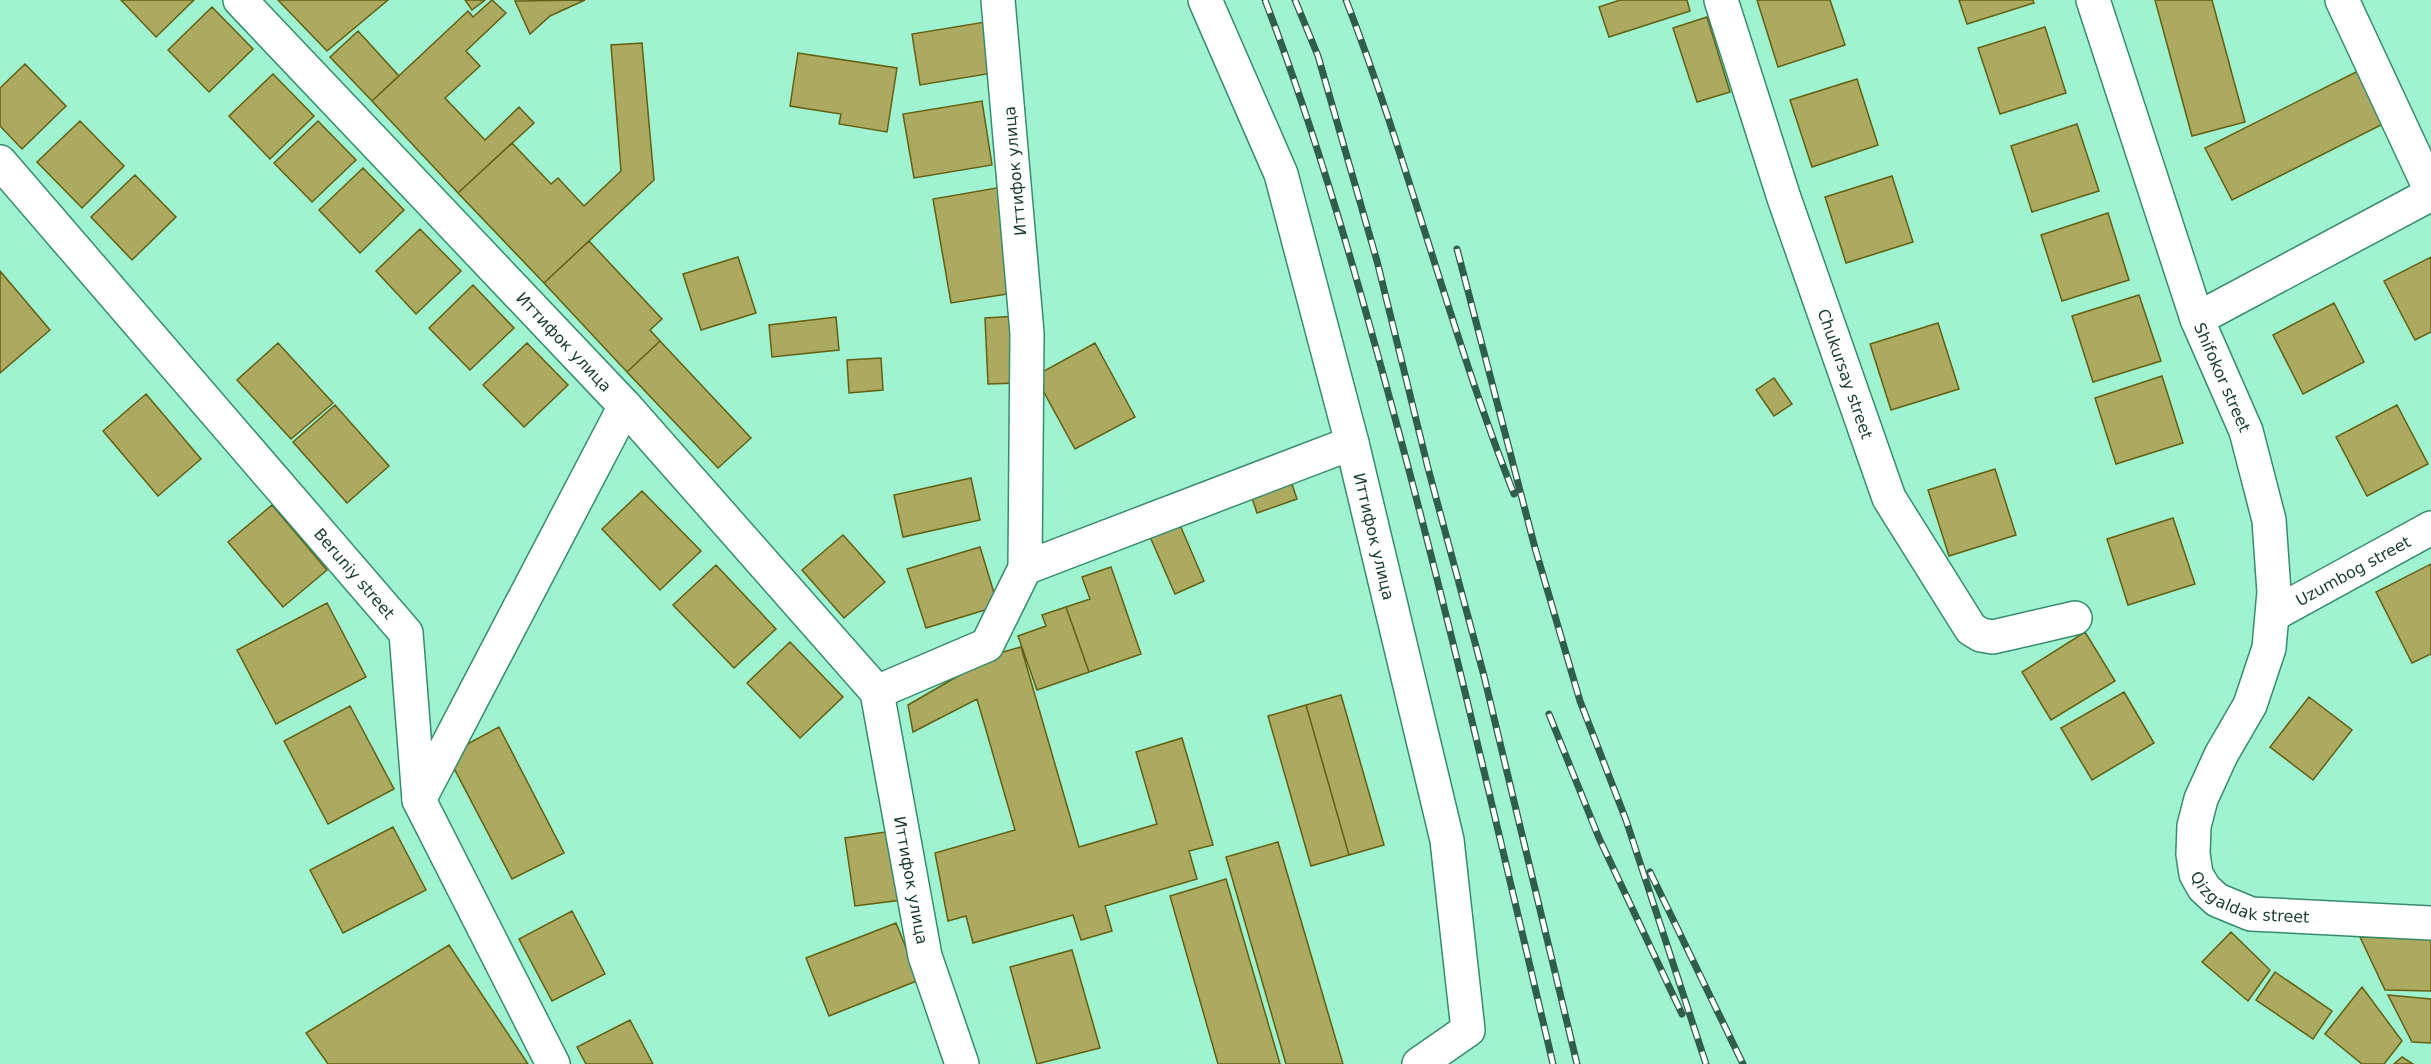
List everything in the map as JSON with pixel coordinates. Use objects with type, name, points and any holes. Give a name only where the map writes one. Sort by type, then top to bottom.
[{"type":"street","name":"Иттифок улица","points":[[240,0],[625,406],[878,692],[925,956],[962,1064]]},
{"type":"street","name":"Иттифок улица","points":[[878,692],[987,645],[1025,568],[1028,333],[998,0]]},
{"type":"street","name":"Иттифок улица","points":[[1205,0],[1281,174],[1352,443],[1447,840],[1468,1030],[1419,1064]]},
{"type":"street","name":"Chukursay street","points":[[1721,0],[1784,198],[1889,498],[1971,629],[1981,635],[1993,637],[2074,618]]},
{"type":"street","name":"Shifokor street","points":[[2093,0],[2198,319],[2246,431],[2263,490],[2271,545],[2274,614],[2269,648],[2257,687],[2241,723],[2220,755]]},
{"type":"street","points":[[2198,319],[2431,193],[2342,0]]},
{"type":"street","name":"Beruniy street","points":[[0,162],[406,633],[418,800],[553,1064]]},
{"type":"street","points":[[418,800],[625,406]]},
{"type":"street","points":[[1025,568],[1352,443]]},
{"type":"street","name":"Uzumbog street","points":[[2274,614],[2431,528]]},
{"type":"street","name":"Qizgaldak street","points":[[2220,755],[2201,799],[2194,826],[2194,864],[2200,881],[2210,895],[2234,908],[2259,915],[2431,923]]},
{"type":"building","points":[[121,0],[194,0],[156,37]]},
{"type":"building","points":[[278,0],[388,0],[327,51]]},
{"type":"building","points":[[465,0],[485,0],[472,10]]},
{"type":"building","points":[[492,0],[506,13],[466,51],[480,66],[445,98],[485,140],[519,107],[534,123],[458,193],[372,101],[468,11],[473,17]]},
{"type":"building","points":[[585,0],[550,16],[530,34],[515,1]]},
{"type":"building","points":[[1620,0],[1687,0],[1690,11],[1609,37],[1599,7]]},
{"type":"building","points":[[1757,0],[1830,0],[1845,45],[1778,67]]},
{"type":"building","points":[[1959,0],[2033,0],[2034,3],[1967,24]]},
{"type":"building","points":[[2155,0],[2212,0],[2245,122],[2192,136]]},
{"type":"building","points":[[212,7],[253,49],[209,92],[168,50]]},
{"type":"building","points":[[1707,17],[1730,92],[1697,102],[1673,28]]},
{"type":"building","points":[[985,22],[993,73],[920,85],[912,34]]},
{"type":"building","points":[[2045,27],[2066,93],[2000,114],[1978,48]]},
{"type":"building","points":[[358,31],[399,76],[372,101],[330,57]]},
{"type":"building","points":[[642,43],[654,180],[544,283],[458,193],[512,143],[551,184],[558,178],[584,206],[621,171],[611,45]]},
{"type":"building","points":[[798,53],[897,68],[887,132],[839,124],[841,114],[790,106]]},
{"type":"building","points":[[25,64],[66,106],[22,149],[0,126],[0,88]]},
{"type":"building","points":[[2362,69],[2389,121],[2232,200],[2205,148]]},
{"type":"building","points":[[273,74],[314,116],[270,159],[229,116]]},
{"type":"building","points":[[1857,79],[1878,145],[1812,167],[1790,100]]},
{"type":"building","points":[[982,101],[992,165],[914,178],[903,114]]},
{"type":"building","points":[[80,121],[124,166],[82,208],[37,162]]},
{"type":"building","points":[[318,121],[356,160],[312,202],[274,163]]},
{"type":"building","points":[[2077,124],[2099,191],[2032,212],[2011,146]]},
{"type":"building","points":[[363,168],[404,210],[360,253],[319,210]]},
{"type":"building","points":[[135,175],[176,217],[132,260],[91,217]]},
{"type":"building","points":[[1892,176],[1913,242],[1846,263],[1825,197]]},
{"type":"building","points":[[1002,187],[1020,292],[951,303],[933,199]]},
{"type":"building","points":[[2108,213],[2129,280],[2062,301],[2041,235]]},
{"type":"building","points":[[420,229],[461,271],[416,314],[376,271]]},
{"type":"building","points":[[589,241],[662,319],[650,330],[660,341],[627,372],[544,283]]},
{"type":"building","points":[[738,257],[756,313],[701,330],[683,274]]},
{"type":"building","points":[[2431,257],[2431,332],[2415,340],[2384,281]]},
{"type":"building","points":[[0,271],[50,330],[0,373]]},
{"type":"building","points":[[473,285],[514,328],[470,370],[429,328]]},
{"type":"building","points":[[2139,295],[2161,361],[2093,382],[2072,316]]},
{"type":"building","points":[[2334,303],[2364,362],[2303,394],[2273,335]]},
{"type":"building","points":[[1019,316],[1022,383],[988,384],[985,318]]},
{"type":"building","points":[[836,317],[839,350],[772,357],[769,325]]},
{"type":"building","points":[[1938,323],[1959,389],[1891,410],[1870,344]]},
{"type":"building","points":[[660,341],[751,438],[718,468],[627,372]]},
{"type":"building","points":[[278,343],[333,403],[291,439],[237,380]]},
{"type":"building","points":[[527,343],[568,385],[524,427],[483,385]]},
{"type":"building","points":[[1095,343],[1135,417],[1075,449],[1035,376]]},
{"type":"building","points":[[881,358],[883,390],[849,393],[847,360]]},
{"type":"building","points":[[2162,376],[2183,443],[2116,464],[2095,398]]},
{"type":"building","points":[[1774,378],[1792,404],[1774,416],[1756,390]]},
{"type":"building","points":[[146,394],[201,459],[158,496],[103,431]]},
{"type":"building","points":[[335,405],[389,466],[347,503],[293,442]]},
{"type":"building","points":[[2397,405],[2428,464],[2367,496],[2336,437]]},
{"type":"building","points":[[1995,469],[2016,535],[1949,556],[1928,490]]},
{"type":"building","points":[[971,478],[980,520],[903,537],[894,495]]},
{"type":"building","points":[[1290,478],[1297,499],[1257,513],[1250,492]]},
{"type":"building","points":[[642,491],[701,551],[660,590],[602,529]]},
{"type":"building","points":[[272,505],[327,570],[283,607],[228,542]]},
{"type":"building","points":[[1177,518],[1204,581],[1175,594],[1147,530]]},
{"type":"building","points":[[2173,518],[2195,584],[2128,605],[2107,539]]},
{"type":"building","points":[[843,535],[885,582],[844,618],[802,570]]},
{"type":"building","points":[[980,547],[998,606],[926,628],[907,569]]},
{"type":"building","points":[[2431,564],[2431,654],[2412,663],[2376,592]]},
{"type":"building","points":[[716,565],[776,629],[734,668],[673,605]]},
{"type":"building","points":[[1111,567],[1141,654],[1089,672],[1066,607],[1090,599],[1082,577]]},
{"type":"building","points":[[327,603],[366,677],[276,724],[237,650]]},
{"type":"building","points":[[1066,607],[1089,672],[1037,690],[1018,636],[1046,626],[1042,615]]},
{"type":"building","points":[[2085,632],[2115,681],[2051,720],[2022,672]]},
{"type":"building","points":[[790,642],[843,697],[800,738],[747,683]]},
{"type":"building","points":[[1021,647],[1079,847],[1157,824],[1136,752],[1182,738],[1213,845],[1189,851],[1197,879],[1105,906],[1112,931],[1081,940],[1073,915],[973,943],[966,916],[948,921],[935,853],[1015,830],[977,699],[913,732],[908,705],[996,654]]},
{"type":"building","points":[[2124,692],[2154,743],[2092,780],[2061,728]]},
{"type":"building","points":[[1341,695],[1384,845],[1349,855],[1306,705]]},
{"type":"building","points":[[2309,697],[2352,730],[2313,780],[2270,747]]},
{"type":"building","points":[[1306,705],[1349,855],[1311,866],[1268,716]]},
{"type":"building","points":[[350,706],[394,789],[328,824],[284,741]]},
{"type":"building","points":[[499,727],[564,853],[512,879],[447,755]]},
{"type":"building","points":[[393,827],[426,890],[343,933],[310,870]]},
{"type":"building","points":[[892,831],[902,900],[855,906],[845,838]]},
{"type":"building","points":[[1278,842],[1343,1064],[1286,1064],[1226,857]]},
{"type":"building","points":[[1226,879],[1280,1064],[1218,1064],[1170,896]]},
{"type":"building","points":[[572,911],[605,974],[552,1001],[519,939]]},
{"type":"building","points":[[896,923],[919,980],[829,1016],[806,958]]},
{"type":"building","points":[[2231,932],[2270,970],[2248,1001],[2202,962]]},
{"type":"building","points":[[2360,937],[2431,939],[2431,991],[2385,990]]},
{"type":"building","points":[[449,945],[528,1064],[328,1064],[306,1033]]},
{"type":"building","points":[[1072,950],[1100,1048],[1037,1064],[1010,967]]},
{"type":"building","points":[[2275,972],[2332,1011],[2313,1039],[2256,1000]]},
{"type":"building","points":[[2362,987],[2402,1041],[2384,1064],[2362,1064],[2325,1034]]},
{"type":"building","points":[[2388,995],[2431,999],[2431,1043],[2412,1042]]},
{"type":"building","points":[[630,1020],[653,1064],[586,1064],[577,1047]]},
{"type":"building","points":[[2402,1057],[2413,1064],[2394,1064]]},
{"type":"railway","points":[[1265,0],[1302,103],[1335,207],[1395,418],[1457,659],[1553,1064]]},
{"type":"railway","points":[[1295,0],[1318,56],[1377,261],[1428,468],[1484,676],[1577,1064]]},
{"type":"railway","points":[[1346,0],[1369,61],[1470,371],[1514,494]]},
{"type":"railway","points":[[1457,249],[1535,548],[1580,701],[1626,820],[1706,1064]]},
{"type":"railway","points":[[1549,714],[1599,838],[1682,1014]]},
{"type":"railway","points":[[1650,872],[1743,1064]]}]
